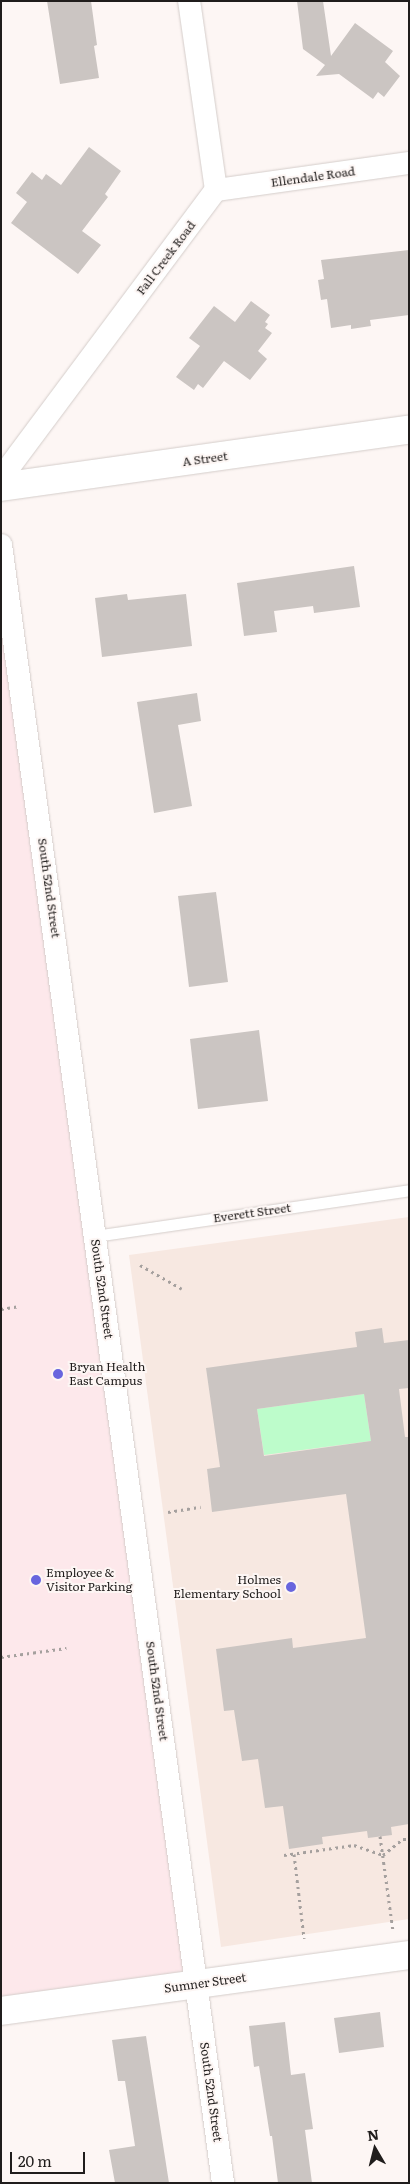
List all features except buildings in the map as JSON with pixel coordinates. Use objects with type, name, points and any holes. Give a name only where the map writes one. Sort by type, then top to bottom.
[{"type":"street","points":[[189,1],[216,190]]},
{"type":"street","name":"Ellendale Road","points":[[216,190],[409,163]]},
{"type":"street","name":"Fall Creek Road","points":[[1,478],[216,190]]},
{"type":"street","name":"A Street","points":[[1,488],[409,430]]},
{"type":"street","name":"South 52nd Street","points":[[1,545],[223,2183]]},
{"type":"street","name":"Sumner Street","points":[[1,2011],[409,1955]]},
{"type":"lane","name":"Everett Street","points":[[95,1236],[409,1190]]},
{"type":"path","points":[[140,1265],[182,1289]]},
{"type":"path","points":[[1,1309],[20,1306]]},
{"type":"path","points":[[168,1512],[201,1507]]},
{"type":"path","points":[[1,1657],[66,1648]]},
{"type":"path","points":[[380,1836],[392,1921]]},
{"type":"path","points":[[383,1855],[403,1840],[409,1839]]},
{"type":"path","points":[[284,1855],[354,1845],[383,1855]]},
{"type":"path","points":[[294,1854],[304,1938]]},
{"type":"shaded area","name":"Bryan Health East Campus","points":[[1,545],[196,1984],[1,2011]]},
{"type":"shaded area","name":"Holmes Elementary School","points":[[409,1217],[409,1919],[221,1947],[129,1255]]},
{"type":"green space","points":[[364,1394],[371,1441],[264,1455],[257,1409]]},
{"type":"place","name":"Bryan Health East Campus","points":[[58,1374]]},
{"type":"place","name":"Employee & Visitor Parking","points":[[36,1580]]},
{"type":"place","name":"Holmes Elementary School","points":[[291,1587]]}]
